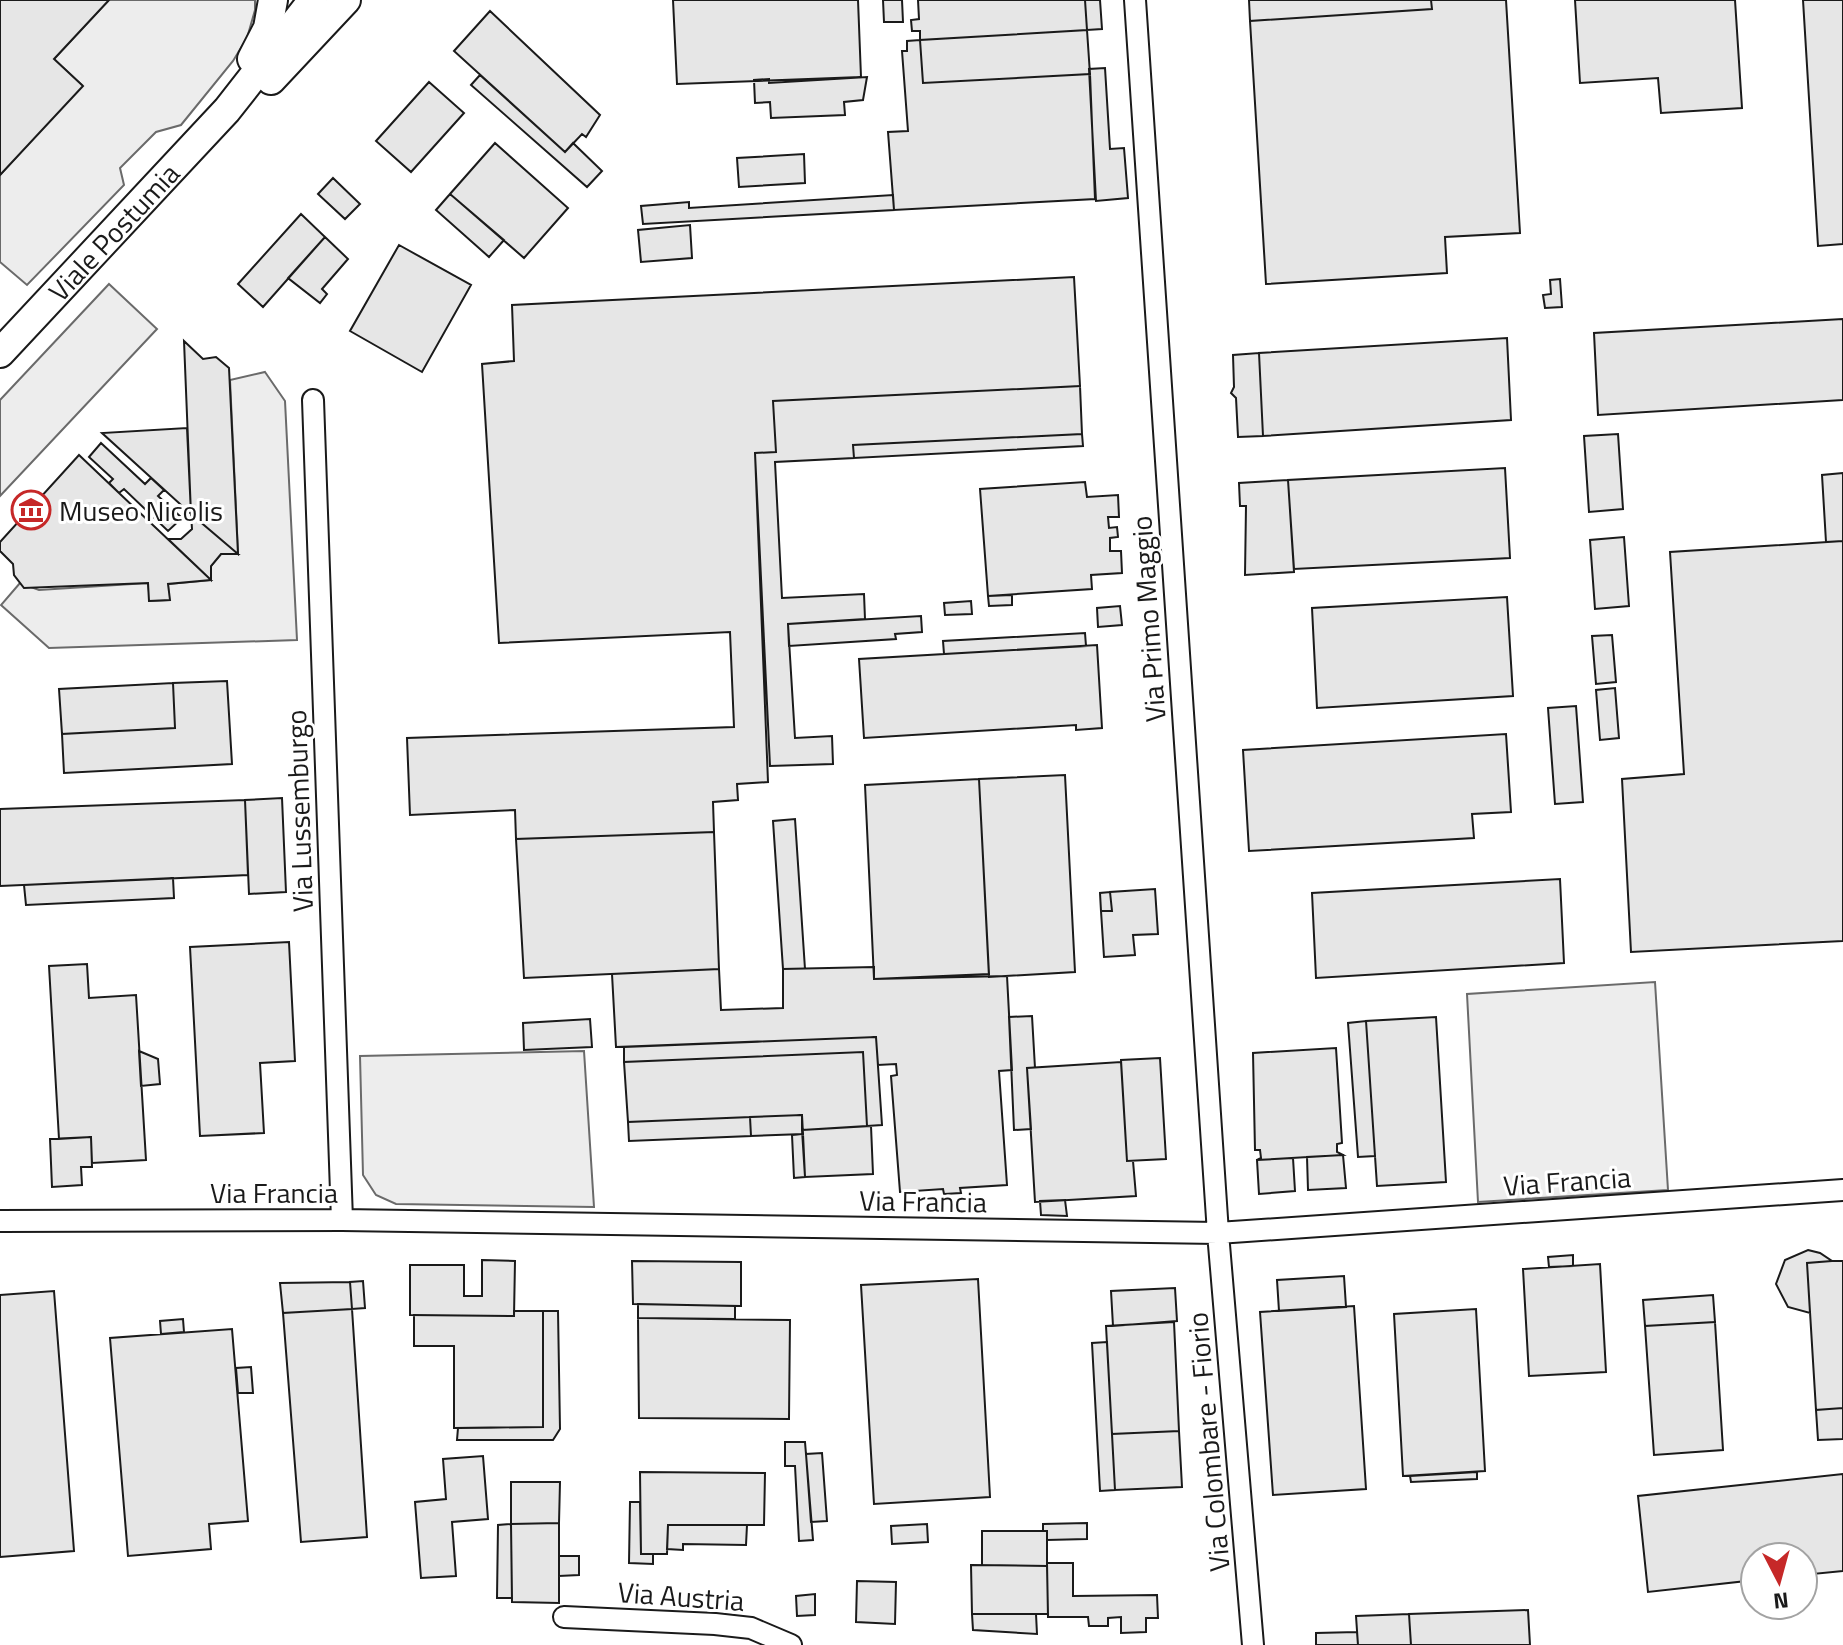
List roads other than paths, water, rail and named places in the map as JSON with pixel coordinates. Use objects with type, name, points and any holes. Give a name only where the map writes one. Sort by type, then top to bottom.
[{"type":"main road","name":"Viale Postumia","points":[[227,110],[268,28],[273,0]]},
{"type":"main road","name":"Viale Postumia","points":[[0,353],[227,110],[313,0]]},
{"type":"main road","name":"Viale Postumia","points":[[227,110],[268,83],[346,0]]},
{"type":"street","name":"Via Primo Maggio","points":[[1135,0],[1218,1233]]},
{"type":"street","name":"Via Lussemburgo","points":[[313,400],[342,1220]]},
{"type":"street","name":"Via Francia","points":[[0,1221],[342,1220],[1218,1233],[1843,1190]]},
{"type":"street","name":"Via Colombare - Fiorio","points":[[1218,1233],[1253,1645]]},
{"type":"street","name":"Via Austria","points":[[564,1617],[751,1628],[791,1645]]},
{"type":"place","name":"Museo Nicolis","points":[[31,510]]}]
